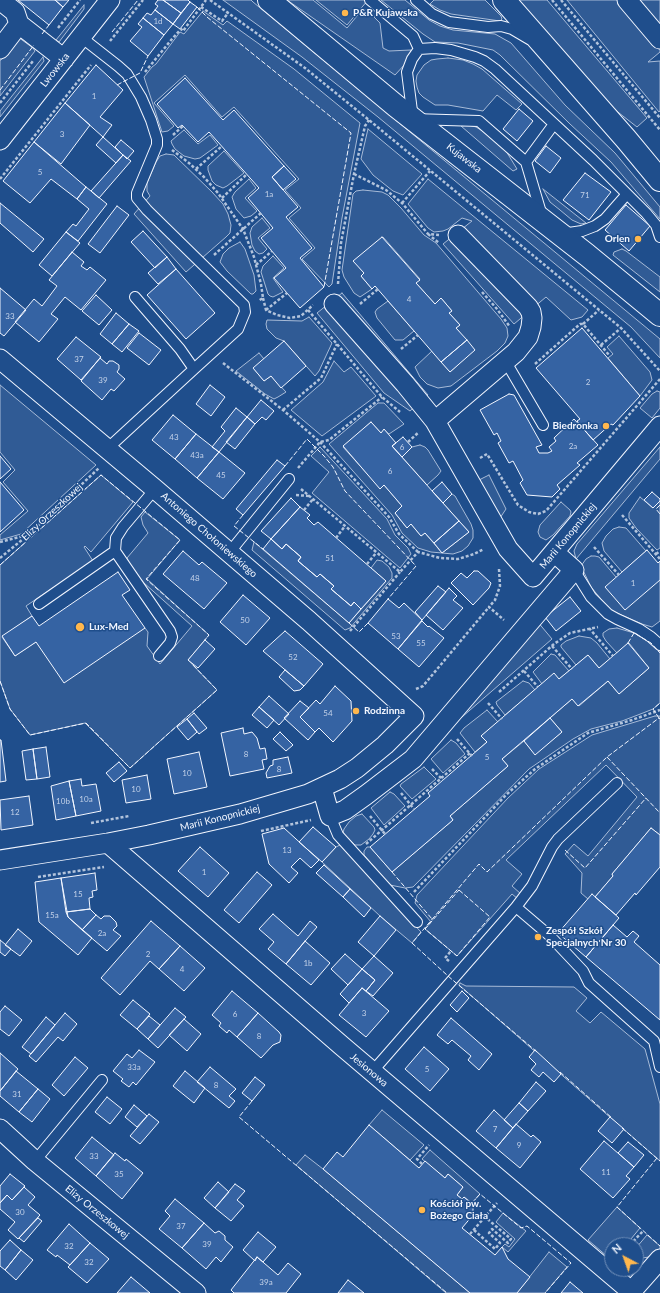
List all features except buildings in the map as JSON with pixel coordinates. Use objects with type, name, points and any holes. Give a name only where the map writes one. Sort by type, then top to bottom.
[{"type":"main road","name":"Kujawska","points":[[269,0],[414,119],[543,220],[660,315]]},
{"type":"main road","points":[[504,0],[660,180]]},
{"type":"street","points":[[0,0],[15,12],[19,24],[64,59]]},
{"type":"street","name":"Lwowska","points":[[0,140],[110,0]]},
{"type":"street","points":[[627,0],[660,39]]},
{"type":"street","points":[[0,49],[19,24]]},
{"type":"street","points":[[435,421],[506,362],[528,337],[531,327],[530,312],[528,308],[458,235]]},
{"type":"street","name":"Marii Konopnickiej","points":[[332,295],[355,329],[405,384],[435,421],[508,549],[533,577],[660,426]]},
{"type":"street","name":"Antoniego Chołoniewskiego","points":[[0,359],[105,457],[155,489],[309,621],[414,716]]},
{"type":"street","points":[[322,788],[330,816],[345,810],[413,759],[574,570],[554,552]]},
{"type":"street","name":"Marii Konopnickiej","points":[[0,860],[108,843],[240,814],[294,799],[322,788],[357,768],[385,745],[414,716]]},
{"type":"street","name":"Jesionowa","points":[[108,843],[372,1072],[632,1292]]},
{"type":"street","name":"Elizy Orzeszkowej","points":[[0,1129],[35,1161],[196,1293]]},
{"type":"street","points":[[632,1292],[660,1259]]},
{"type":"lane","points":[[370,0],[413,36],[419,49]]},
{"type":"lane","points":[[416,0],[432,14],[449,22],[501,26],[512,29],[553,56]]},
{"type":"lane","points":[[81,37],[118,66],[134,85],[151,120],[157,138],[157,145],[137,198],[147,210],[239,299],[244,305],[245,312],[238,329],[194,369],[105,457]]},
{"type":"lane","points":[[419,49],[435,48],[451,50],[475,57],[484,61],[496,70],[593,160],[627,194],[656,225],[660,237]]},
{"type":"lane","points":[[419,49],[412,59],[407,72],[414,119],[479,121],[526,162],[543,220]]},
{"type":"lane","points":[[526,162],[554,124]]},
{"type":"lane","points":[[560,234],[595,226],[605,219],[627,194]]},
{"type":"lane","points":[[135,297],[180,349],[194,369]]},
{"type":"lane","points":[[506,362],[543,425]]},
{"type":"lane","points":[[229,553],[289,479]]},
{"type":"lane","points":[[155,489],[123,527],[116,538],[115,551],[170,631],[172,637],[170,643],[159,656]]},
{"type":"lane","points":[[38,604],[115,551]]},
{"type":"lane","points":[[574,570],[591,596],[608,614],[617,620],[639,629],[651,636],[660,645]]},
{"type":"lane","points":[[372,1072],[530,890],[552,847],[558,839],[617,783]]},
{"type":"lane","points":[[330,816],[338,835],[417,922]]},
{"type":"lane","points":[[516,907],[550,936],[583,971],[589,983],[654,1041],[660,1067]]},
{"type":"lane","points":[[35,1161],[102,1080]]},
{"type":"path","points":[[0,179],[143,0]]},
{"type":"path","points":[[141,77],[172,38],[181,30],[183,31],[206,0]]},
{"type":"path","points":[[210,0],[306,68],[621,328],[660,371]]},
{"type":"path","points":[[552,0],[660,130]]},
{"type":"path","points":[[561,0],[659,117]]},
{"type":"path","points":[[201,7],[222,21],[228,13]]},
{"type":"path","points":[[266,310],[277,315],[290,318],[301,316],[332,295],[338,283],[341,243],[364,126],[369,120]]},
{"type":"path","points":[[157,145],[172,150],[196,169],[222,198],[243,229],[256,265],[266,310]]},
{"type":"path","points":[[196,169],[222,146]]},
{"type":"path","points":[[402,203],[430,171]]},
{"type":"path","points":[[222,198],[247,174]]},
{"type":"path","points":[[354,174],[386,190],[402,203],[428,234],[441,246]]},
{"type":"path","points":[[204,265],[261,214]]},
{"type":"path","points":[[428,234],[458,235]]},
{"type":"path","points":[[256,265],[272,251]]},
{"type":"path","points":[[332,295],[338,283]]},
{"type":"path","points":[[332,295],[338,283]]},
{"type":"path","points":[[477,286],[497,309],[512,332]]},
{"type":"path","points":[[357,307],[378,289]]},
{"type":"path","points":[[266,310],[287,293]]},
{"type":"path","points":[[245,312],[263,298]]},
{"type":"path","points":[[308,310],[382,397],[329,440],[320,442],[289,479],[400,572]]},
{"type":"path","points":[[530,368],[580,324],[583,324],[599,310]]},
{"type":"path","points":[[583,324],[609,355]]},
{"type":"path","points":[[601,345],[621,328]]},
{"type":"path","points":[[283,410],[321,378],[337,344],[355,329]]},
{"type":"path","points":[[397,353],[418,335]]},
{"type":"path","points":[[212,354],[283,410],[320,442],[389,517],[399,534],[418,552],[440,558],[458,559],[474,554],[488,547]]},
{"type":"path","points":[[476,460],[487,454],[518,505],[529,512],[538,514],[546,511],[660,380]]},
{"type":"path","points":[[408,442],[419,432]]},
{"type":"path","name":"Elizy Orzeszkowej","points":[[0,558],[28,535],[105,457]]},
{"type":"path","points":[[304,510],[313,499]]},
{"type":"path","points":[[622,515],[660,559]]},
{"type":"path","points":[[336,538],[345,526]]},
{"type":"path","points":[[0,542],[28,535]]},
{"type":"path","points":[[594,547],[619,575]]},
{"type":"path","points":[[656,554],[660,551]]},
{"type":"path","points":[[367,564],[376,552]]},
{"type":"path","points":[[347,635],[418,552]]},
{"type":"path","points":[[411,689],[415,690],[423,686],[495,600],[500,586],[499,568]]},
{"type":"path","points":[[489,607],[499,616]]},
{"type":"path","points":[[588,628],[613,656]]},
{"type":"path","points":[[552,646],[572,669]]},
{"type":"path","points":[[524,671],[538,687]]},
{"type":"path","points":[[487,702],[502,718]]},
{"type":"path","points":[[414,892],[506,795],[535,769],[588,734],[660,710]]},
{"type":"path","points":[[356,854],[471,754],[456,738]]},
{"type":"path","points":[[402,795],[414,810]]},
{"type":"path","points":[[84,824],[130,816]]},
{"type":"path","points":[[256,832],[330,816]]},
{"type":"path","points":[[373,819],[385,834]]},
{"type":"path","points":[[30,878],[106,866]]},
{"type":"path","points":[[422,1164],[417,1160],[433,1140]]},
{"type":"path","points":[[470,1234],[494,1205]]},
{"type":"path","points":[[474,1230],[496,1248],[500,1243],[489,1233],[492,1229],[508,1243],[512,1239],[485,1217]]},
{"type":"path","points":[[637,1237],[643,1231]]},
{"type":"shaded area","points":[[223,0],[251,0],[660,339],[660,358],[631,327],[378,117],[302,57]]},
{"type":"shaded area","points":[[287,0],[313,0],[347,28],[362,10],[372,9],[378,12],[374,17],[380,23],[383,48],[389,51],[411,50],[410,55],[406,63],[395,75]]},
{"type":"shaded area","name":"P&R Kujawska","points":[[316,0],[368,0],[347,25]]},
{"type":"shaded area","points":[[381,0],[405,0],[429,20],[440,26],[453,30],[495,34],[511,43],[565,105],[615,153],[660,207],[660,219],[611,162],[500,55],[493,50],[458,43],[435,42]]},
{"type":"shaded area","points":[[434,0],[485,0],[501,16],[502,19],[500,21],[451,14],[430,4]]},
{"type":"shaded area","points":[[519,0],[547,0],[647,118],[637,127],[605,102]]},
{"type":"shaded area","points":[[567,0],[660,0],[660,52],[648,62],[660,61],[659,112]]},
{"type":"shaded area","points":[[84,5],[84,9],[59,42],[56,40]]},
{"type":"shaded area","points":[[203,11],[223,25],[227,21],[294,69],[360,123],[342,218],[332,284],[329,287],[302,259],[315,248],[289,218],[301,208],[285,190],[299,179],[234,107],[222,117],[185,75],[154,103],[174,126],[168,131],[162,132],[144,77],[156,64],[180,32],[184,34]]},
{"type":"shaded area","points":[[18,37],[35,51],[0,96],[0,61]]},
{"type":"shaded area","points":[[43,57],[44,61],[0,117],[0,111]]},
{"type":"shaded area","points":[[448,58],[463,60],[482,69],[522,104],[516,110],[497,95],[483,111],[448,105],[435,105],[419,93],[416,81],[417,75],[424,65],[431,60]]},
{"type":"shaded area","points":[[469,125],[476,127],[492,137],[506,151],[517,169],[513,171],[461,126]]},
{"type":"shaded area","points":[[368,129],[422,174],[403,195],[393,191],[373,175],[361,159]]},
{"type":"shaded area","points":[[184,130],[198,144],[210,135],[218,145],[200,158],[195,159],[184,156],[175,149],[171,141]]},
{"type":"shaded area","points":[[224,151],[244,173],[223,188],[216,185],[212,181],[208,166]]},
{"type":"shaded area","points":[[166,154],[174,155],[223,204],[231,225],[230,233],[186,272],[134,214],[150,196],[147,191],[147,183],[156,162],[160,156]]},
{"type":"shaded area","points":[[249,179],[256,188],[245,198],[257,211],[251,216],[244,218],[236,209],[232,197],[235,192]]},
{"type":"shaded area","points":[[428,179],[588,310],[582,317],[571,320],[546,297],[514,324],[443,244],[472,221],[462,218],[448,229],[434,232],[428,228],[408,204]]},
{"type":"shaded area","points":[[543,189],[586,223],[581,224],[572,220],[550,202]]},
{"type":"shaded area","points":[[363,190],[382,192],[388,195],[424,235],[436,243],[507,328],[508,336],[505,343],[497,351],[451,386],[438,388],[427,384],[420,377],[415,367],[432,351],[450,372],[474,350],[456,328],[460,325],[449,313],[452,311],[441,298],[435,304],[416,283],[420,279],[383,237],[354,261],[364,273],[361,276],[372,289],[360,297],[354,293],[344,277],[342,270],[353,194],[356,191]]},
{"type":"shaded area","points":[[262,218],[270,228],[258,238],[267,249],[263,253],[259,254],[255,251],[252,245],[250,233],[252,227]]},
{"type":"shaded area","points":[[240,242],[245,249],[254,275],[256,291],[253,294],[251,294],[227,271],[220,262],[223,254],[229,248]]},
{"type":"shaded area","points":[[622,249],[660,277],[660,292],[613,255],[614,252]]},
{"type":"shaded area","points":[[273,256],[284,268],[273,278],[283,292],[273,297],[268,294],[261,272],[263,266]]},
{"type":"shaded area","points":[[342,293],[428,395],[410,411],[384,393],[317,313]]},
{"type":"shaded area","points":[[388,301],[414,331],[403,340],[395,340],[377,318],[375,312]]},
{"type":"shaded area","points":[[309,317],[332,343],[319,371],[315,376],[284,341],[276,338],[267,329],[266,324],[267,320],[302,321]]},
{"type":"shaded area","points":[[619,336],[650,372],[652,380],[640,396],[608,358],[613,354],[607,347]]},
{"type":"shaded area","points":[[259,353],[264,359],[254,369],[264,381],[271,376],[286,392],[274,399],[265,394],[236,371]]},
{"type":"shaded area","points":[[334,361],[344,372],[351,367],[376,396],[322,436],[291,410],[323,382]]},
{"type":"shaded area","points":[[0,385],[96,465],[21,534],[0,540],[0,535],[28,511],[3,482],[15,470],[0,452]]},
{"type":"shaded area","points":[[657,391],[660,392],[660,408],[652,418],[640,408],[652,394]]},
{"type":"shaded area","points":[[378,403],[384,403],[404,424],[389,434],[384,430],[381,433],[371,422],[343,447],[380,488],[384,485],[402,506],[395,513],[407,528],[411,524],[421,536],[425,533],[442,553],[431,552],[418,548],[402,533],[392,515],[329,444]]},
{"type":"shaded area","points":[[420,445],[428,450],[441,471],[427,485],[402,457],[412,447]]},
{"type":"shaded area","points":[[320,447],[387,519],[395,535],[408,548],[411,554],[400,568],[312,493],[329,472],[311,456]]},
{"type":"shaded area","points":[[660,447],[660,459],[576,559],[574,551],[577,544]]},
{"type":"shaded area","points":[[101,475],[133,502],[91,552],[85,546],[84,547],[93,561],[26,606],[32,616],[2,637],[15,656],[36,642],[145,628],[148,632],[147,646],[160,664],[192,626],[144,583],[131,567],[127,558],[148,533],[143,525],[141,517],[145,512],[180,540],[147,579],[209,635],[188,660],[217,690],[130,768],[85,723],[30,735],[10,709],[0,681],[0,565]]},
{"type":"shaded area","points":[[489,475],[506,509],[500,518],[479,480]]},
{"type":"shaded area","points":[[452,494],[455,496],[471,524],[473,538],[468,546],[462,551],[453,554],[442,553],[469,532],[443,503]]},
{"type":"shaded area","points":[[640,497],[653,508],[660,501],[660,548],[657,550],[636,528],[629,518],[629,513]]},
{"type":"shaded area","points":[[561,502],[570,510],[570,516],[553,535],[546,540],[540,537],[538,532],[540,525]]},
{"type":"shaded area","points":[[619,527],[626,528],[646,551],[622,572],[604,551],[602,543],[613,529]]},
{"type":"shaded area","points":[[254,542],[349,623],[386,581],[371,568],[377,560],[382,561],[389,567],[392,573],[392,578],[350,628],[345,630],[252,550]]},
{"type":"shaded area","points":[[591,556],[599,557],[616,577],[660,580],[660,621],[652,627],[610,610],[591,587],[581,566],[586,559]]},
{"type":"shaded area","points":[[537,621],[552,639],[447,730]]},
{"type":"shaded area","points":[[617,628],[634,633],[651,643],[659,651],[660,703],[653,709],[622,721],[591,729],[573,739],[529,769],[413,887],[405,888],[390,885],[364,855],[364,851],[367,847],[370,847],[392,872],[453,820],[450,816],[508,766],[502,759],[524,741],[535,754],[562,732],[550,718],[572,699],[579,706],[608,681],[619,694],[649,668],[629,643],[617,653],[606,641],[603,633],[609,629]]},
{"type":"shaded area","points":[[579,636],[591,638],[610,659],[599,668],[588,655],[576,665],[561,645],[566,641]]},
{"type":"shaded area","points":[[551,654],[555,655],[569,671],[559,679],[542,684],[533,672]]},
{"type":"shaded area","points":[[523,681],[529,683],[535,690],[505,715],[496,702]]},
{"type":"shaded area","points":[[487,710],[498,722],[481,736],[487,742],[475,752],[460,733],[464,728]]},
{"type":"shaded area","points":[[655,716],[660,716],[660,835],[651,828],[612,874],[613,876],[595,897],[592,895],[588,899],[581,893],[582,873],[565,854],[574,844],[588,856],[637,797],[606,765],[506,860],[522,874],[512,886],[521,894],[518,899],[512,894],[457,956],[425,929],[431,922],[415,903],[417,895],[508,798],[539,769],[592,735]]},
{"type":"shaded area","points":[[451,740],[456,743],[465,754],[443,773],[431,759]]},
{"type":"shaded area","points":[[424,767],[436,779],[412,799],[400,786]]},
{"type":"shaded area","points":[[390,792],[394,794],[405,806],[384,825],[371,808]]},
{"type":"shaded area","points":[[362,814],[375,830],[369,839],[361,845],[355,845],[343,833],[349,822],[356,816]]},
{"type":"shaded area","points":[[340,845],[421,932],[412,943],[380,916],[322,862],[336,847]]},
{"type":"shaded area","points":[[460,983],[466,986],[574,987],[587,998],[576,1011],[590,1023],[601,1012],[645,1049],[660,1104],[660,1161],[459,985]]},
{"type":"shaded area","points":[[382,1110],[424,1145],[410,1160],[369,1125]]},
{"type":"shaded area","points":[[430,1150],[480,1194],[472,1203],[464,1197],[462,1199],[457,1195],[463,1187],[448,1174],[445,1178],[422,1159]]},
{"type":"shaded area","points":[[305,1155],[470,1293],[446,1293],[296,1165]]},
{"type":"shaded area","points":[[617,1207],[640,1228],[633,1237],[604,1237],[604,1254],[588,1240]]},
{"type":"shaded area","points":[[503,1213],[526,1231],[508,1252],[502,1247],[505,1244],[509,1247],[515,1239],[496,1222]]},
{"type":"shaded area","points":[[647,1235],[660,1246],[660,1251],[649,1257],[644,1258],[644,1239]]},
{"type":"shaded area","points":[[549,1252],[567,1267],[545,1293],[517,1293]]},
{"type":"fence","points":[[112,32],[138,0]]},
{"type":"fence","points":[[197,7],[207,17],[351,133],[324,287]]},
{"type":"fence","points":[[42,34],[49,25]]},
{"type":"fence","points":[[0,90],[34,45]]},
{"type":"fence","points":[[117,85],[140,73],[148,56]]},
{"type":"fence","points":[[285,466],[307,439],[333,467],[345,491],[416,566],[388,599]]},
{"type":"fence","points":[[0,565],[101,475],[180,540],[146,579],[209,635],[204,641]]},
{"type":"fence","points":[[660,505],[656,509],[660,514]]},
{"type":"fence","points":[[243,515],[234,526],[263,549]]},
{"type":"fence","points":[[349,623],[359,632],[368,623]]},
{"type":"fence","points":[[628,643],[634,633],[651,643],[660,653]]},
{"type":"fence","points":[[0,681],[10,709],[30,735],[86,723],[130,768],[217,690],[192,664]]},
{"type":"fence","points":[[659,718],[653,709],[660,703]]},
{"type":"fence","points":[[537,1052],[448,976],[412,943],[479,864],[487,872],[607,757],[659,718],[660,719]]},
{"type":"fence","points":[[607,757],[660,813]]},
{"type":"fence","points":[[565,850],[585,868],[646,798]]},
{"type":"fence","points":[[392,872],[432,919]]},
{"type":"fence","points":[[459,890],[490,917],[457,956],[425,929],[459,890]]},
{"type":"fence","points":[[560,1072],[612,1118]]},
{"type":"fence","points":[[252,1101],[239,1117],[447,1293]]},
{"type":"fence","points":[[622,1128],[660,1161]]},
{"type":"fence","points":[[657,1158],[617,1207],[660,1246]]},
{"type":"fence","points":[[472,1203],[480,1194],[521,1228],[527,1226],[571,1263],[545,1293]]},
{"type":"place","name":"P&R Kujawska","points":[[345,13]]},
{"type":"place","name":"Orlen","points":[[638,239]]},
{"type":"place","name":"Biedronka","points":[[606,426]]},
{"type":"place","name":"Lux-Med","points":[[80,627]]},
{"type":"place","name":"Rodzinna","points":[[356,711]]},
{"type":"place","name":"Zespół Szkół Specjalnych Nr 30","points":[[538,937]]},
{"type":"place","name":"Kościół pw. Bożego Ciała","points":[[422,1210]]}]
